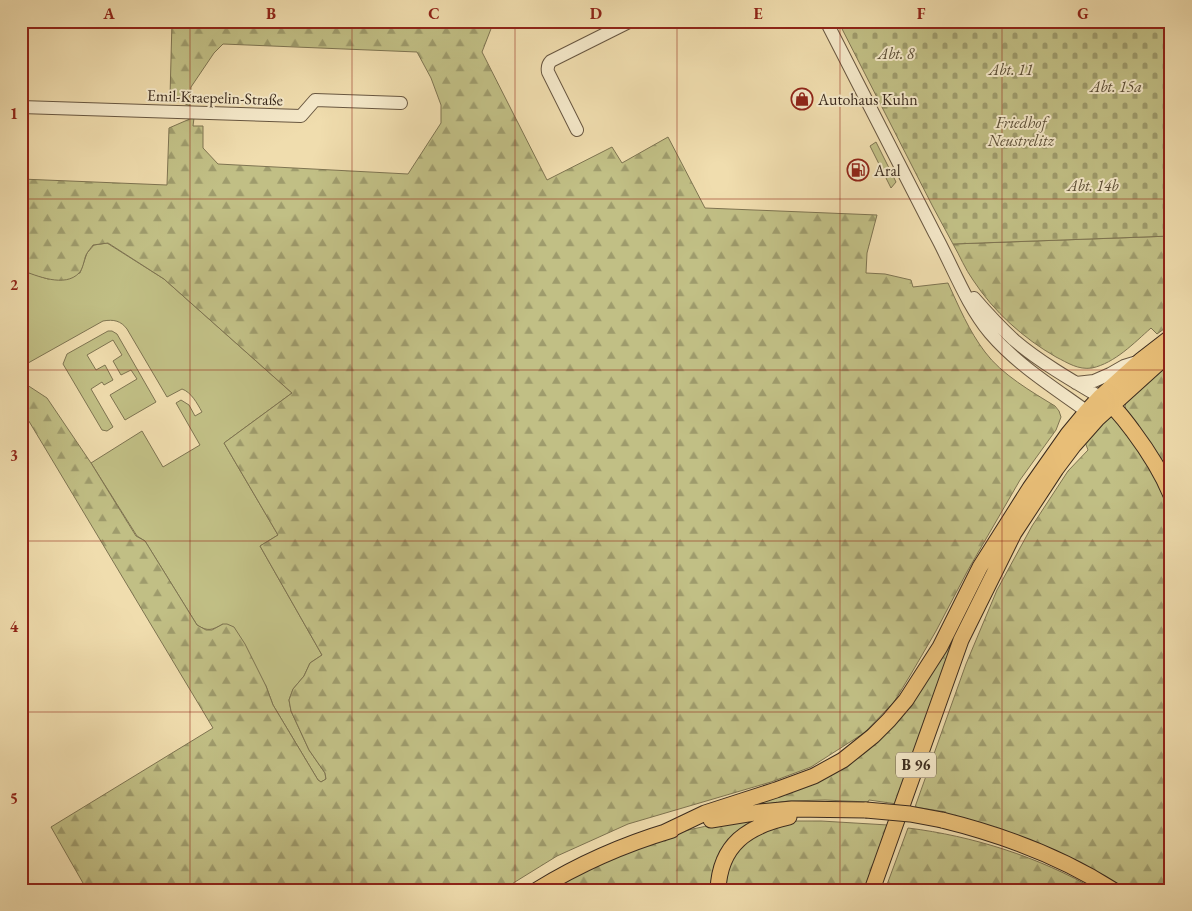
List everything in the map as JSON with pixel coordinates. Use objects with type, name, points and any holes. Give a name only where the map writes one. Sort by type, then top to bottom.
[{"type":"main road","points":[[1106,401],[1140,361],[1171,337]]},
{"type":"main road","points":[[1106,401],[1171,352]]},
{"type":"main road","name":"B 96","points":[[663,833],[705,814],[814,776],[843,760],[874,736],[906,700],[940,647],[980,567],[1030,488],[1068,434],[1106,401]]},
{"type":"main road","points":[[1106,401],[1120,414],[1153,458],[1171,495]]},
{"type":"main road","name":"B 96","points":[[962,640],[1014,534],[1092,415]]},
{"type":"main road","name":"B 96","points":[[872,890],[962,640],[969,615],[1012,518]]},
{"type":"main road","name":"B 96","points":[[537,890],[596,858],[663,833],[706,821],[792,809],[866,810],[910,814],[972,827],[1036,849],[1065,862],[1113,890]]},
{"type":"main road","name":"B 96","points":[[718,890],[721,868],[725,858],[738,840],[746,833],[766,822],[825,810]]},
{"type":"street","points":[[577,130],[548,72],[549,63],[631,21]]},
{"type":"street","points":[[826,21],[943,247],[969,293],[991,318],[1015,340],[1048,365],[1106,401]]},
{"type":"street","name":"Emil-Kraepelin-Straße","points":[[21,107],[301,116],[315,100],[401,104]]},
{"type":"street","points":[[943,247],[968,300],[991,333],[1011,355],[1029,370],[1092,415]]},
{"type":"street","points":[[1076,383],[1094,381],[1124,366],[1140,361]]},
{"type":"green space","points":[[172,21],[494,21],[482,52],[547,180],[612,147],[622,163],[668,137],[705,208],[877,215],[867,253],[866,273],[885,274],[911,280],[913,287],[948,283],[969,327],[979,344],[992,360],[1017,382],[1055,406],[1061,417],[1056,430],[1020,480],[894,702],[864,733],[811,767],[771,782],[628,824],[557,856],[502,890],[87,890],[51,827],[213,728],[21,408],[21,381],[47,398],[91,463],[136,536],[145,541],[197,625],[206,630],[212,630],[223,624],[234,627],[245,644],[266,686],[273,705],[321,782],[326,779],[325,773],[309,750],[291,711],[289,700],[293,689],[304,676],[310,663],[322,655],[260,546],[278,535],[224,443],[292,393],[164,279],[108,243],[93,245],[86,255],[79,273],[66,280],[51,279],[21,270],[21,179],[167,185],[169,128],[192,118],[194,118],[193,126],[203,126],[203,148],[218,164],[408,174],[441,123],[441,105],[431,78],[417,52],[223,44],[214,53],[191,87],[190,106],[170,97]]},
{"type":"green space","name":"Friedhof Neustrelitz","points":[[838,21],[1171,21],[1171,236],[953,244]]},
{"type":"green space","points":[[876,142],[896,182],[891,188],[870,146]]},
{"type":"green space","points":[[1171,236],[1171,324],[1157,334],[1151,328],[1109,362],[1092,368],[1073,366],[1044,350],[1021,333],[981,292],[967,271],[953,244]]},
{"type":"green space","points":[[107,243],[164,279],[292,393],[224,443],[278,535],[260,546],[322,655],[310,663],[304,676],[293,689],[289,700],[291,711],[309,750],[325,773],[326,779],[321,782],[273,705],[266,686],[223,624],[210,629],[204,629],[197,625],[145,541],[137,536],[91,463],[142,431],[163,467],[200,445],[176,403],[181,400],[189,405],[195,416],[202,412],[193,398],[182,389],[167,397],[127,329],[120,322],[111,320],[103,321],[21,367],[21,270],[48,279],[80,273],[87,253],[94,245]]},
{"type":"green space","points":[[108,331],[117,334],[156,402],[125,420],[110,395],[137,379],[131,370],[121,375],[113,361],[122,355],[113,340],[87,355],[96,370],[105,365],[113,380],[104,385],[102,382],[91,389],[113,427],[107,431],[102,430],[63,364],[67,354]]},
{"type":"green space","points":[[1171,356],[1171,481],[1127,414],[1125,407],[1126,400]]},
{"type":"green space","points":[[1110,416],[1120,421],[1169,499],[1171,507],[1171,890],[1125,890],[1114,882],[945,814],[946,812],[915,807],[966,664],[997,590],[1032,526],[1068,471],[1088,450],[1085,442]]},
{"type":"green space","points":[[973,598],[897,804],[869,800],[868,802],[825,800],[788,801],[747,807],[835,772],[865,753],[890,730],[904,713],[940,657]]},
{"type":"green space","points":[[758,818],[713,890],[547,890],[605,861],[666,836],[704,826]]},
{"type":"green space","points":[[788,821],[888,825],[865,890],[723,890],[727,864],[751,835]]},
{"type":"green space","points":[[908,828],[981,842],[1029,858],[1096,890],[885,890]]},
{"type":"place","name":"Autohaus Kuhn","points":[[802,99]]},
{"type":"place","name":"Aral","points":[[858,170]]},
{"type":"park label","name":"Abt. 8","points":[[896,53]]},
{"type":"park label","name":"Abt. 11","points":[[1011,69]]},
{"type":"park label","name":"Abt. 15a","points":[[1116,86]]},
{"type":"park label","name":"Abt. 14b","points":[[1093,185]]}]
